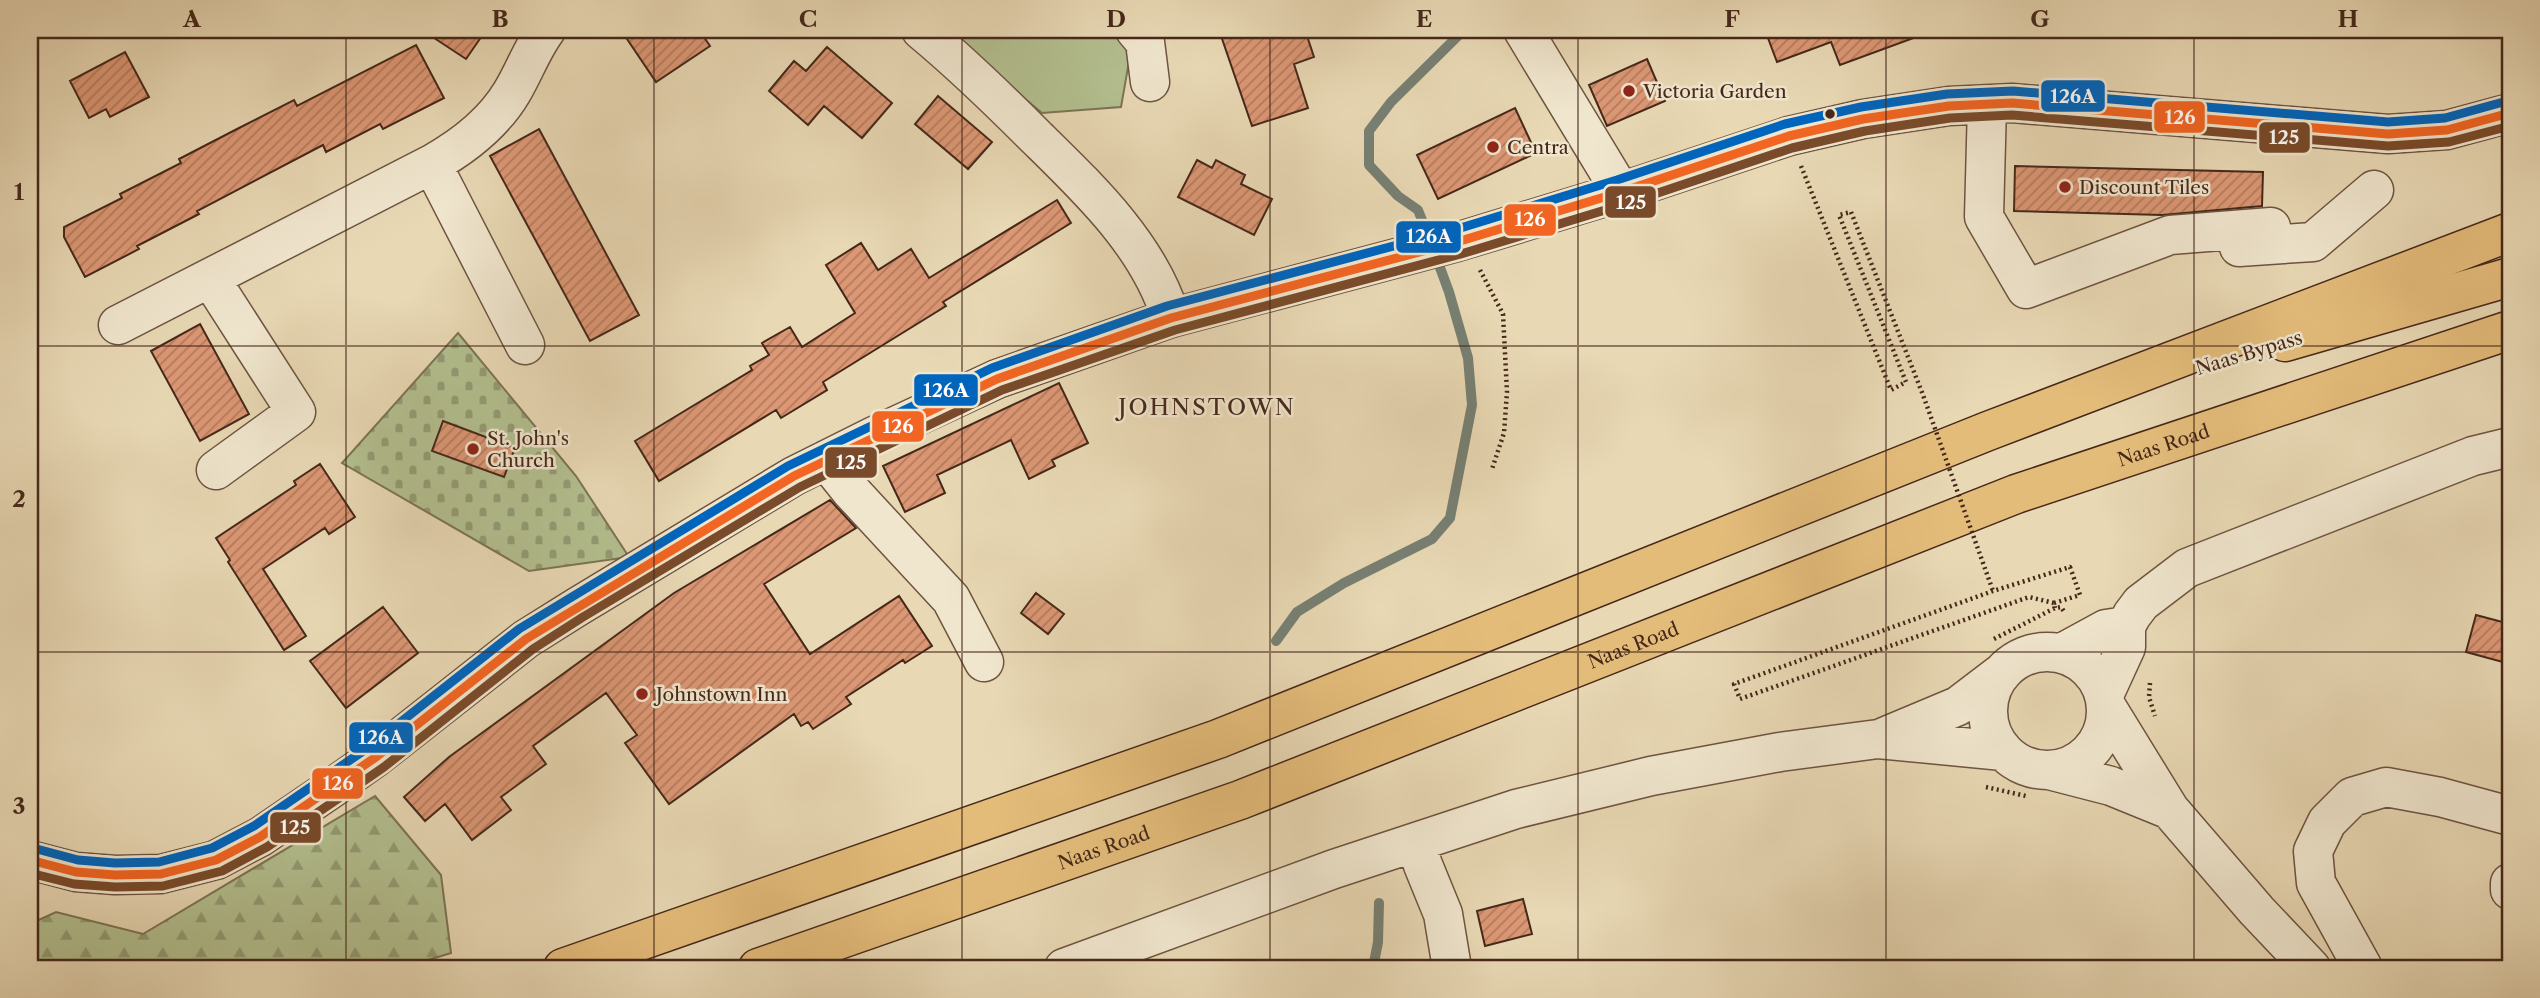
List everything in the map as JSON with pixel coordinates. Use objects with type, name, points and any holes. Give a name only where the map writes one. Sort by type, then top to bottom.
[{"type":"highway","points":[[563,968],[1218,739],[1988,431],[2510,232]]},
{"type":"highway","name":"Naas Bypass","points":[[1988,431],[2510,276]]},
{"type":"highway","name":"Naas Road","points":[[758,968],[1240,800],[2016,494],[2510,330]]},
{"type":"street","points":[[118,326],[432,164],[467,142],[493,118],[512,92],[546,30]]},
{"type":"street","points":[[921,30],[978,79],[1118,223],[1165,297],[1171,318]]},
{"type":"street","points":[[1135,30],[1144,41],[1150,82]]},
{"type":"street","points":[[1523,30],[1621,192]]},
{"type":"street","points":[[30,860],[76,872],[115,875],[161,874],[216,860],[260,837],[354,773],[526,639],[793,476],[997,379],[1171,318],[1457,242],[1621,192],[1790,136],[1863,119],[1949,106],[2012,103],[2388,134],[2447,130],[2510,113]]},
{"type":"street","points":[[1987,105],[1984,217],[2026,289],[2170,235],[2271,227]]},
{"type":"street","points":[[432,164],[525,345]]},
{"type":"street","points":[[2182,234],[2189,250],[2314,243],[2374,190]]},
{"type":"street","points":[[210,278],[296,412],[216,470]]},
{"type":"street","points":[[2043,783],[2064,767],[2079,761],[2100,737],[2105,722],[2105,700],[2126,647],[2126,626],[2141,603],[2187,568],[2473,456],[2510,447]]},
{"type":"street","points":[[826,460],[850,490],[951,599],[984,662]]},
{"type":"street","points":[[2062,653],[2106,629],[2126,626]]},
{"type":"street","points":[[1878,739],[1958,706],[2013,663],[2028,655],[2045,651],[2062,653],[2077,660],[2092,672],[2105,700],[2170,810],[2257,911],[2311,968]]},
{"type":"street","points":[[2000,674],[1990,696],[1989,721],[1994,737],[2003,751],[2032,768],[2043,783]]},
{"type":"street","points":[[1064,968],[1334,869],[1516,809],[1651,776],[1780,752],[1878,739],[2003,751]]},
{"type":"street","points":[[2043,783],[2110,786],[2170,810]]},
{"type":"street","points":[[2363,968],[2316,883],[2313,851],[2327,822],[2352,797],[2386,787],[2440,797],[2510,816]]},
{"type":"street","points":[[1416,843],[1443,914],[1452,968]]},
{"type":"street","points":[[2510,883],[2510,890]]},
{"type":"path","points":[[1814,161],[1800,164],[1891,390],[1906,382],[1839,215],[1851,212],[1923,395],[1993,591]]},
{"type":"path","points":[[1457,242],[1485,275],[1503,314],[1507,392],[1504,433],[1492,469]]},
{"type":"path","points":[[2070,567],[2081,595],[2054,605],[2029,597],[1740,699],[1734,684],[1993,591],[2070,567]]},
{"type":"path","points":[[1976,784],[2026,796],[2043,783]]},
{"type":"green space","points":[[942,30],[1110,30],[1124,44],[1130,56],[1121,107],[1042,113]]},
{"type":"green space","points":[[458,333],[576,476],[629,557],[529,571],[342,463]]},
{"type":"green space","points":[[375,796],[441,875],[451,953],[402,968],[30,968],[30,924],[56,912],[143,934]]},
{"type":"building","points":[[422,30],[486,30],[466,59]]},
{"type":"building","points":[[621,30],[699,30],[710,46],[656,82]]},
{"type":"building","points":[[1219,30],[1305,30],[1314,57],[1294,64],[1308,108],[1252,126]]},
{"type":"building","points":[[1765,30],[1927,30],[1927,33],[1840,65],[1831,42],[1777,62]]},
{"type":"building","points":[[416,45],[444,98],[383,129],[380,124],[326,152],[323,145],[197,211],[199,214],[85,277],[64,237],[64,227],[122,198],[120,194],[181,163],[179,159],[294,100],[297,106]]},
{"type":"building","points":[[827,47],[892,103],[862,138],[824,106],[808,125],[769,91],[794,61],[806,71]]},
{"type":"building","points":[[125,52],[149,97],[110,117],[106,109],[89,118],[70,81]]},
{"type":"building","points":[[1647,59],[1665,101],[1607,126],[1589,85]]},
{"type":"building","points":[[938,96],[992,142],[968,169],[915,124]]},
{"type":"building","points":[[1515,108],[1536,153],[1438,199],[1417,155]]},
{"type":"building","points":[[539,129],[639,315],[590,341],[490,156]]},
{"type":"building","points":[[1197,160],[1212,168],[1216,160],[1245,175],[1241,184],[1272,199],[1254,235],[1178,197]]},
{"type":"building","points":[[2015,166],[2263,172],[2262,206],[2162,215],[2014,211]]},
{"type":"building","points":[[1057,200],[1071,223],[943,302],[946,306],[823,382],[827,390],[781,418],[776,410],[659,481],[635,441],[752,370],[750,366],[769,355],[762,343],[790,327],[802,347],[855,313],[826,265],[861,243],[878,270],[911,249],[929,278]]},
{"type":"building","points":[[200,324],[249,414],[200,441],[151,351]]},
{"type":"building","points":[[1059,383],[1088,443],[1052,460],[1055,466],[1029,479],[1011,440],[937,475],[945,493],[905,512],[883,466]]},
{"type":"building","name":"St. John's Church","points":[[443,421],[515,448],[504,477],[432,451]]},
{"type":"building","points":[[320,464],[355,517],[329,534],[325,528],[263,569],[306,636],[284,650],[228,562],[230,560],[216,538],[296,485],[294,481]]},
{"type":"building","points":[[830,500],[856,528],[764,584],[810,654],[899,596],[932,646],[905,663],[903,660],[846,697],[851,704],[813,729],[808,722],[801,726],[794,714],[669,804],[625,743],[637,735],[606,693],[533,746],[546,764],[501,797],[511,810],[472,840],[445,804],[425,821],[404,797],[449,757],[674,593]]},
{"type":"building","points":[[1036,593],[1064,614],[1048,634],[1021,613]]},
{"type":"building","points":[[383,607],[418,653],[346,708],[310,661]]},
{"type":"building","points":[[2476,615],[2510,624],[2510,664],[2466,652]]},
{"type":"building","points":[[1523,899],[1532,934],[1485,946],[1477,911]]},
{"type":"waterway","points":[[1430,240],[1418,210],[1398,196],[1369,165],[1369,131],[1391,102],[1464,30]]},
{"type":"waterway","points":[[1276,641],[1297,612],[1344,583],[1432,539],[1450,518],[1472,405],[1468,358],[1435,254]]},
{"type":"waterway","points":[[1373,968],[1378,942],[1379,903]]},
{"type":"transit line","name":"126A","points":[[33,848],[78,860],[115,863],[159,862],[212,848],[254,826],[369,747],[519,629],[788,466],[992,368],[1167,306],[1454,230],[1785,124],[1861,107],[1947,94],[2013,91],[2388,122],[2445,118],[2507,101]]},
{"type":"transit line","name":"126","points":[[30,860],[76,872],[115,875],[161,874],[216,860],[260,837],[376,757],[526,639],[794,476],[997,379],[1171,318],[1457,242],[1621,192],[1789,136],[1863,119],[1949,106],[2012,103],[2388,134],[2447,130],[2510,113]]},
{"type":"transit line","name":"125","points":[[30,873],[74,884],[115,887],[163,886],[222,871],[267,847],[384,767],[533,649],[800,487],[1002,390],[1175,330],[1461,254],[1625,204],[1792,148],[1865,131],[1950,118],[2012,115],[2388,146],[2449,142],[2510,126]]},
{"type":"place","name":"Victoria Garden","points":[[1629,91]]},
{"type":"place","name":"Centra","points":[[1493,147]]},
{"type":"place","name":"Discount Tiles","points":[[2065,187]]},
{"type":"place","name":"St. John's Church","points":[[473,449]]},
{"type":"place","name":"Johnstown Inn","points":[[642,694]]},
{"type":"district","name":"JOHNSTOWN","points":[[1207,407]]}]
